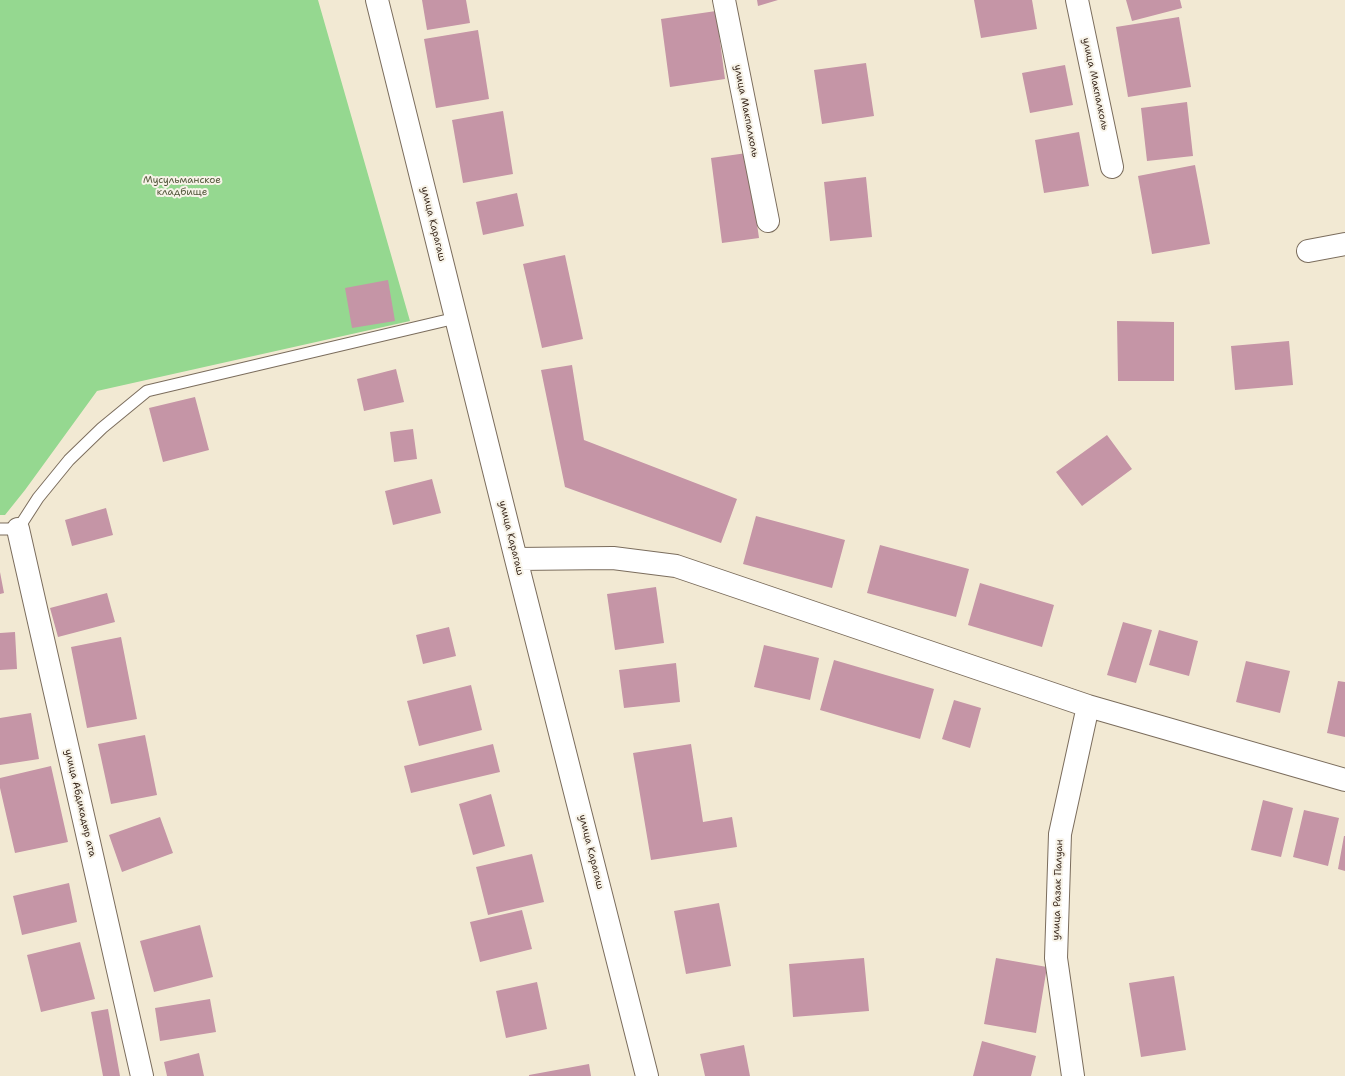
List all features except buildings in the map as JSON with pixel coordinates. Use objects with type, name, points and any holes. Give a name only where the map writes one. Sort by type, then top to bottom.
[{"type":"street","name":"улица Карагаш","points":[[377,0],[516,559],[648,1076]]},
{"type":"street","name":"улица Макпалколь","points":[[724,0],[768,221]]},
{"type":"street","name":"улица Макпалколь","points":[[1077,0],[1112,167]]},
{"type":"street","points":[[1308,251],[1345,244]]},
{"type":"street","name":"улица Абдикадыр ата","points":[[9,529],[142,1076]]},
{"type":"street","points":[[516,559],[613,558],[676,566],[1088,706],[1345,780]]},
{"type":"street","name":"улица Разак Палуан","points":[[1073,1076],[1056,958],[1060,834],[1088,706]]},
{"type":"lane","points":[[9,529],[38,498],[69,460],[102,428],[147,391],[456,318]]},
{"type":"green space","name":"Мусульманское кладбище","points":[[0,0],[318,0],[410,321],[97,391],[25,490],[5,515],[0,515]]}]
